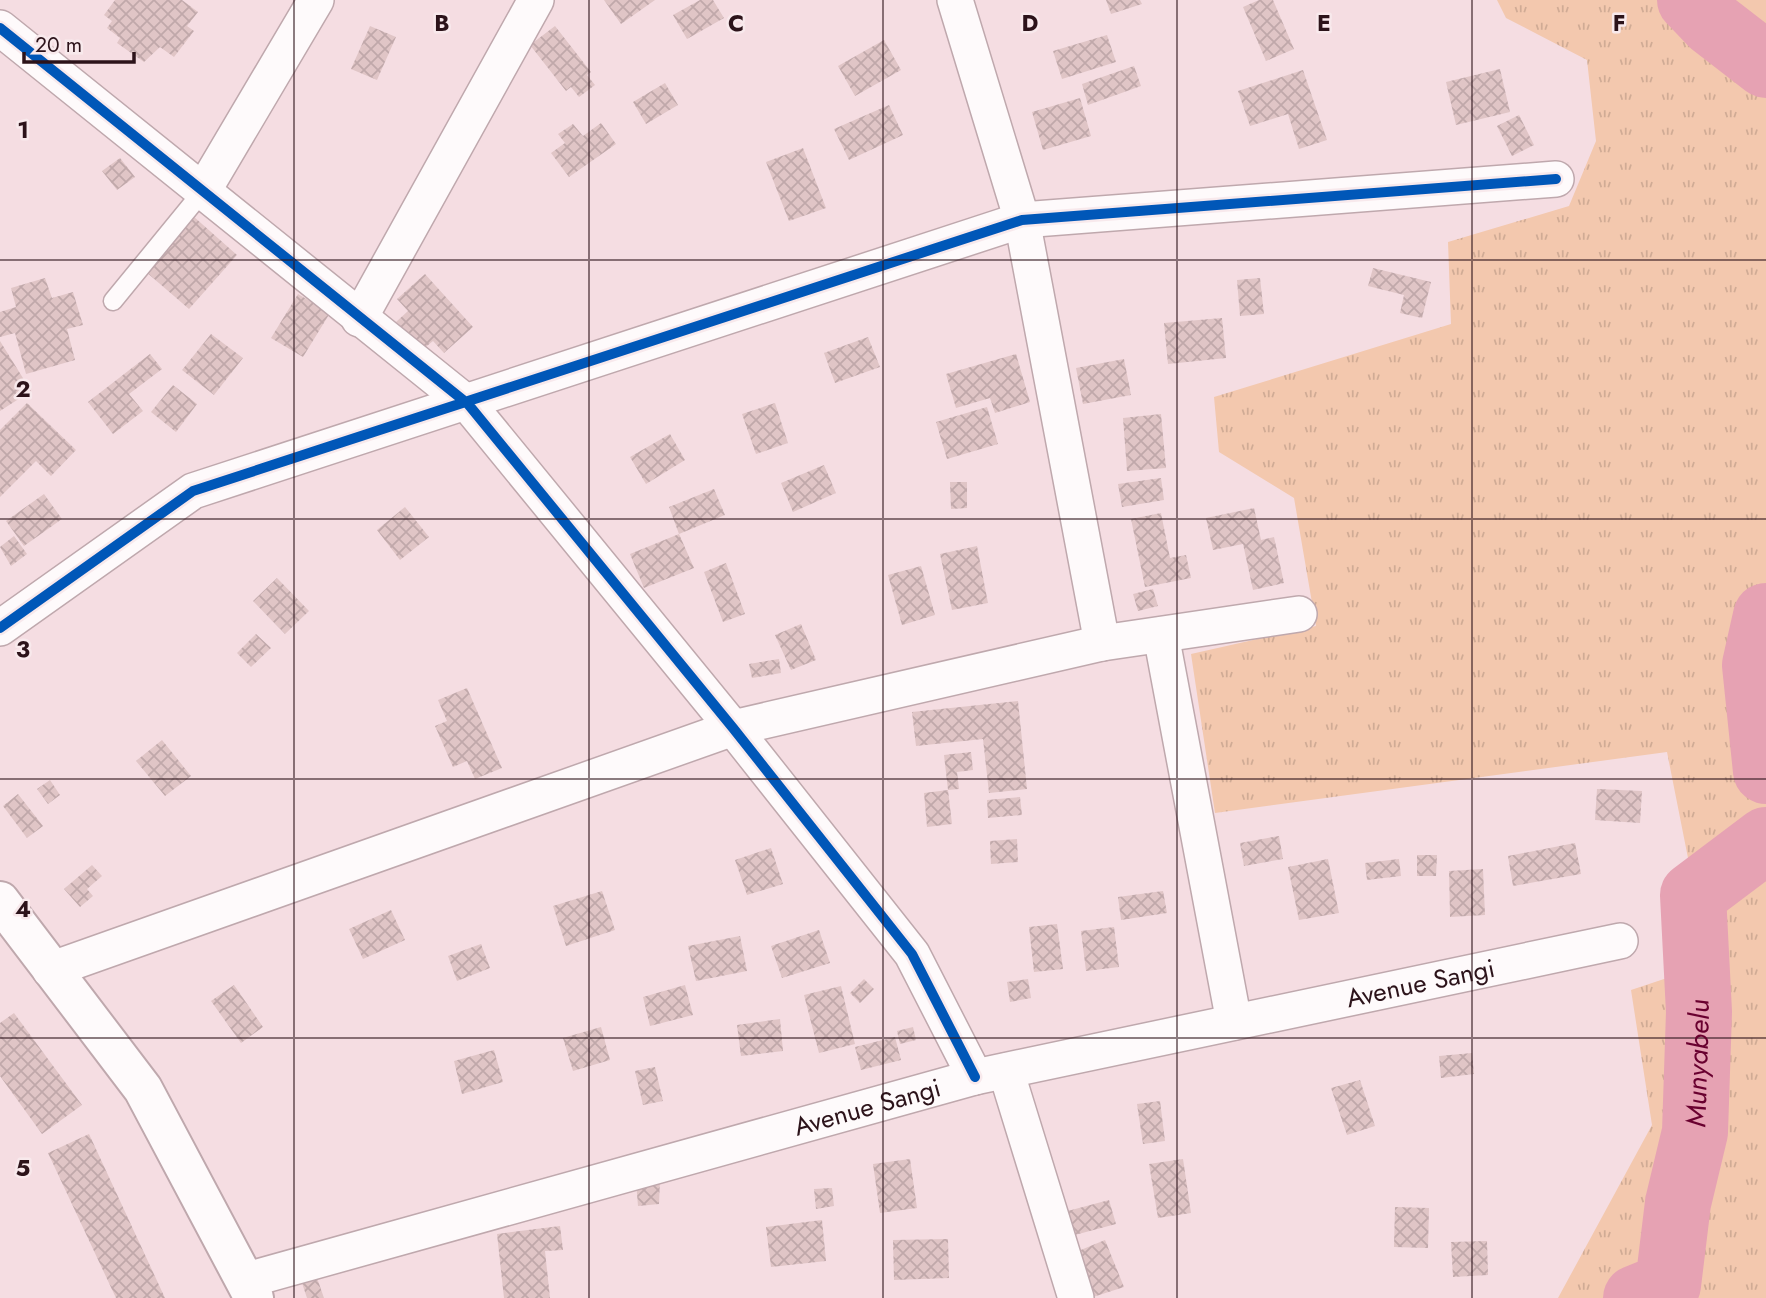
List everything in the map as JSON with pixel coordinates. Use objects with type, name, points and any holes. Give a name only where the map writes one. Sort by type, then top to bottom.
[{"type":"highway","points":[[0,901],[143,1089],[251,1289]]},
{"type":"street","points":[[203,191],[316,0]]},
{"type":"street","points":[[359,319],[536,0]]},
{"type":"street","points":[[955,0],[1022,220],[1102,643]]},
{"type":"street","points":[[0,28],[468,404],[733,728],[912,954],[990,1074],[1076,1298]]},
{"type":"street","points":[[0,628],[193,491],[468,404],[1022,220],[1556,179]]},
{"type":"street","points":[[50,970],[733,728],[1102,643],[1299,614]]},
{"type":"street","points":[[1161,635],[1234,1022]]},
{"type":"street","name":"Avenue Sangi","points":[[251,1289],[990,1074],[1620,941]]},
{"type":"lane","points":[[113,301],[203,191]]},
{"type":"green space","points":[[1497,0],[1766,0],[1766,1298],[1558,1298],[1652,1125],[1631,990],[1709,964],[1667,752],[1215,813],[1191,654],[1316,626],[1294,498],[1219,452],[1214,397],[1451,324],[1448,242],[1569,206],[1596,141],[1587,60],[1506,18]]},
{"type":"building","points":[[115,0],[182,0],[198,12],[187,26],[194,31],[174,57],[160,47],[144,62],[117,43],[120,38],[107,28],[112,21],[104,15]]},
{"type":"building","points":[[604,0],[655,0],[621,24]]},
{"type":"building","points":[[700,0],[713,0],[724,18],[687,39],[673,15]]},
{"type":"building","points":[[1106,0],[1140,0],[1142,4],[1111,14]]},
{"type":"building","points":[[1259,0],[1273,0],[1294,49],[1266,61],[1243,7]]},
{"type":"building","points":[[370,26],[396,37],[377,80],[351,69]]},
{"type":"building","points":[[555,26],[591,72],[587,75],[595,85],[579,97],[571,87],[566,91],[530,45]]},
{"type":"building","points":[[1107,35],[1116,62],[1062,79],[1053,51]]},
{"type":"building","points":[[884,40],[901,70],[855,96],[838,66]]},
{"type":"building","points":[[1134,66],[1141,86],[1088,105],[1082,84]]},
{"type":"building","points":[[1500,69],[1510,112],[1456,125],[1446,82]]},
{"type":"building","points":[[1303,70],[1327,140],[1299,149],[1288,114],[1250,126],[1238,91]]},
{"type":"building","points":[[665,83],[678,105],[646,124],[633,102]]},
{"type":"building","points":[[1080,98],[1091,136],[1043,150],[1032,112]]},
{"type":"building","points":[[889,105],[903,135],[849,160],[834,129]]},
{"type":"building","points":[[1519,115],[1534,145],[1512,156],[1497,126]]},
{"type":"building","points":[[601,123],[616,144],[569,177],[551,153],[565,143],[558,134],[573,124],[583,136]]},
{"type":"building","points":[[803,148],[826,208],[789,221],[766,162]]},
{"type":"building","points":[[120,158],[135,177],[117,190],[102,171]]},
{"type":"building","points":[[193,216],[237,255],[189,309],[145,271]]},
{"type":"building","points":[[1373,268],[1431,282],[1422,318],[1400,313],[1404,295],[1368,286]]},
{"type":"building","points":[[425,274],[473,327],[444,353],[433,341],[422,350],[396,322],[408,311],[397,299]]},
{"type":"building","points":[[45,278],[52,298],[73,292],[83,325],[67,329],[75,360],[26,374],[15,333],[0,337],[0,312],[16,307],[11,288]]},
{"type":"building","points":[[1260,278],[1264,314],[1240,316],[1237,280]]},
{"type":"building","points":[[298,294],[330,313],[303,357],[271,338]]},
{"type":"building","points":[[1222,318],[1226,358],[1168,364],[1164,323]]},
{"type":"building","points":[[211,334],[243,358],[214,395],[182,370]]},
{"type":"building","points":[[868,337],[880,367],[835,383],[824,353]]},
{"type":"building","points":[[0,341],[31,391],[0,411]]},
{"type":"building","points":[[150,354],[162,369],[129,394],[143,411],[113,434],[88,402]]},
{"type":"building","points":[[1016,354],[1030,402],[995,413],[990,398],[956,408],[946,374]]},
{"type":"building","points":[[1124,359],[1131,395],[1083,404],[1076,368]]},
{"type":"building","points":[[173,385],[197,404],[176,432],[151,412]]},
{"type":"building","points":[[27,403],[76,450],[51,476],[36,461],[0,497],[0,430]]},
{"type":"building","points":[[775,403],[788,443],[756,454],[742,414]]},
{"type":"building","points":[[987,407],[998,444],[947,459],[936,422]]},
{"type":"building","points":[[1161,414],[1166,468],[1127,471],[1123,418]]},
{"type":"building","points":[[670,434],[685,460],[646,484],[630,457]]},
{"type":"building","points":[[824,465],[836,493],[793,512],[781,483]]},
{"type":"building","points":[[1161,478],[1164,500],[1122,507],[1118,484]]},
{"type":"building","points":[[950,482],[967,482],[967,508],[951,509]]},
{"type":"building","points":[[714,489],[725,515],[679,534],[669,507]]},
{"type":"building","points":[[44,494],[62,519],[24,546],[6,521]]},
{"type":"building","points":[[405,507],[429,537],[400,560],[377,530]]},
{"type":"building","points":[[1254,508],[1261,540],[1274,537],[1284,583],[1253,590],[1243,544],[1213,550],[1206,518]]},
{"type":"building","points":[[1161,513],[1170,558],[1186,555],[1191,578],[1145,587],[1131,519]]},
{"type":"building","points":[[679,534],[694,568],[644,588],[630,554]]},
{"type":"building","points":[[14,536],[27,554],[11,566],[0,547]]},
{"type":"building","points":[[977,546],[988,603],[952,610],[940,554]]},
{"type":"building","points":[[726,563],[745,614],[723,622],[704,572]]},
{"type":"building","points":[[921,566],[935,615],[902,625],[888,575]]},
{"type":"building","points":[[277,578],[309,611],[285,634],[253,601]]},
{"type":"building","points":[[1153,589],[1158,606],[1138,611],[1133,594]]},
{"type":"building","points":[[801,624],[816,660],[791,670],[775,635]]},
{"type":"building","points":[[256,634],[271,648],[251,667],[237,653]]},
{"type":"building","points":[[779,659],[781,673],[752,678],[749,664]]},
{"type":"building","points":[[467,688],[502,768],[475,779],[467,761],[453,767],[435,726],[447,721],[438,700]]},
{"type":"building","points":[[1018,701],[1027,789],[989,793],[983,739],[916,746],[912,712]]},
{"type":"building","points":[[162,740],[191,776],[165,796],[136,761]]},
{"type":"building","points":[[971,752],[973,770],[957,772],[959,789],[948,790],[944,755]]},
{"type":"building","points":[[50,780],[60,795],[48,804],[37,789]]},
{"type":"building","points":[[1597,789],[1642,791],[1640,823],[1595,820]]},
{"type":"building","points":[[948,790],[952,824],[927,827],[924,793]]},
{"type":"building","points":[[18,794],[43,826],[27,838],[3,806]]},
{"type":"building","points":[[1020,797],[1022,815],[988,818],[987,800]]},
{"type":"building","points":[[1279,836],[1283,859],[1244,866],[1240,843]]},
{"type":"building","points":[[1017,839],[1018,862],[991,864],[990,841]]},
{"type":"building","points":[[1575,843],[1581,874],[1513,886],[1508,856]]},
{"type":"building","points":[[771,848],[783,884],[747,895],[735,860]]},
{"type":"building","points":[[1417,855],[1437,855],[1436,876],[1417,876]]},
{"type":"building","points":[[1328,859],[1339,913],[1299,920],[1288,867]]},
{"type":"building","points":[[1399,859],[1401,876],[1367,880],[1365,863]]},
{"type":"building","points":[[92,865],[102,876],[87,889],[93,896],[80,907],[64,889]]},
{"type":"building","points":[[1483,869],[1485,915],[1450,917],[1449,871]]},
{"type":"building","points":[[602,891],[615,930],[566,946],[553,906]]},
{"type":"building","points":[[1163,891],[1167,913],[1121,920],[1118,897]]},
{"type":"building","points":[[391,910],[405,940],[363,959],[349,929]]},
{"type":"building","points":[[1057,924],[1063,969],[1034,972],[1029,927]]},
{"type":"building","points":[[1114,927],[1119,967],[1086,971],[1081,931]]},
{"type":"building","points":[[819,930],[830,963],[782,978],[771,946]]},
{"type":"building","points":[[740,936],[747,971],[696,981],[688,946]]},
{"type":"building","points":[[481,944],[490,968],[457,981],[448,956]]},
{"type":"building","points":[[864,979],[874,989],[860,1003],[850,993]]},
{"type":"building","points":[[1028,979],[1031,998],[1010,1002],[1007,982]]},
{"type":"building","points":[[234,985],[263,1027],[241,1043],[211,1001]]},
{"type":"building","points":[[685,985],[693,1015],[650,1026],[643,997]]},
{"type":"building","points":[[841,986],[855,1044],[819,1053],[804,995]]},
{"type":"building","points":[[14,1013],[82,1105],[42,1134],[0,1076],[0,1023]]},
{"type":"building","points":[[780,1019],[783,1051],[741,1056],[737,1025]]},
{"type":"building","points":[[601,1027],[610,1060],[573,1071],[563,1038]]},
{"type":"building","points":[[913,1027],[916,1040],[900,1044],[897,1031]]},
{"type":"building","points":[[895,1037],[901,1060],[861,1070],[855,1047]]},
{"type":"building","points":[[494,1050],[503,1082],[462,1094],[454,1061]]},
{"type":"building","points":[[1472,1053],[1474,1074],[1441,1078],[1439,1056]]},
{"type":"building","points":[[655,1067],[663,1101],[643,1105],[635,1071]]},
{"type":"building","points":[[1360,1080],[1375,1126],[1347,1135],[1331,1088]]},
{"type":"building","points":[[1160,1101],[1165,1141],[1143,1144],[1137,1104]]},
{"type":"building","points":[[89,1134],[165,1298],[116,1298],[48,1153]]},
{"type":"building","points":[[910,1159],[917,1208],[880,1213],[873,1164]]},
{"type":"building","points":[[1183,1159],[1191,1213],[1158,1218],[1149,1164]]},
{"type":"building","points":[[660,1180],[659,1204],[638,1206],[636,1182]]},
{"type":"building","points":[[832,1188],[834,1206],[816,1209],[814,1189]]},
{"type":"building","points":[[1109,1200],[1116,1224],[1071,1236],[1064,1212]]},
{"type":"building","points":[[1395,1207],[1429,1208],[1428,1248],[1394,1247]]},
{"type":"building","points":[[822,1220],[826,1261],[771,1267],[766,1227]]},
{"type":"building","points":[[560,1226],[563,1250],[545,1251],[550,1298],[504,1298],[497,1234]]},
{"type":"building","points":[[948,1239],[949,1278],[894,1280],[893,1240]]},
{"type":"building","points":[[1105,1240],[1124,1287],[1090,1298],[1071,1254]]},
{"type":"building","points":[[1487,1241],[1488,1275],[1453,1277],[1451,1242]]},
{"type":"building","points":[[316,1275],[324,1298],[307,1298],[301,1280]]},
{"type":"waterway","name":"Munyabelu","points":[[1690,0],[1713,24],[1766,65]]},
{"type":"waterway","name":"Munyabelu","points":[[1766,616],[1755,665],[1766,771]]},
{"type":"waterway","name":"Munyabelu","points":[[1636,1298],[1668,1285],[1678,1203],[1695,1132],[1699,1012],[1693,895],[1766,840]]},
{"type":"cycle path","points":[[0,28],[468,404],[733,728],[912,954],[975,1077]]},
{"type":"cycle path","points":[[0,628],[193,491],[1022,220],[1556,179]]}]
